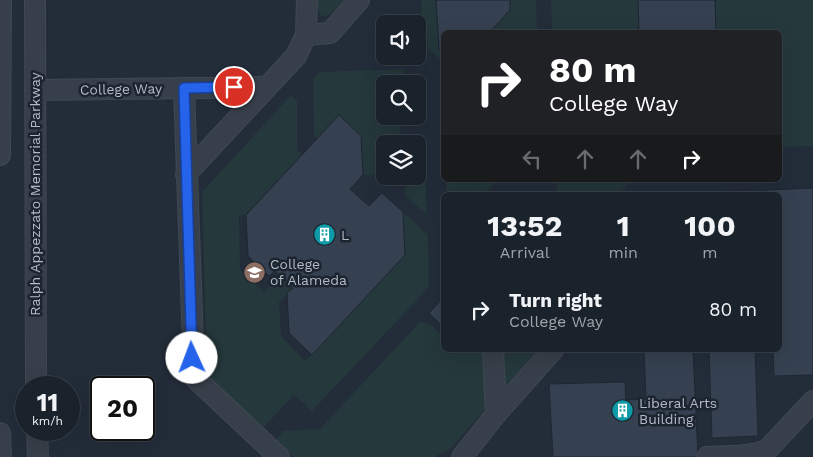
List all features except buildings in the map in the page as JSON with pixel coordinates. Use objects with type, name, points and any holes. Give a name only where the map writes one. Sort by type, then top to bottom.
[{"type":"street","points":[[0,155],[1,0]]},
{"type":"street","name":"Ralph Appezzato Memorial Parkway","points":[[35,0],[36,376]]},
{"type":"street","points":[[186,174],[296,56],[306,35],[307,0]]},
{"type":"street","points":[[306,35],[330,33],[359,0]]},
{"type":"street","name":"College Way","points":[[35,90],[267,87]]},
{"type":"street","points":[[184,88],[194,373],[196,380],[279,457]]},
{"type":"street","points":[[493,352],[496,414]]},
{"type":"street","points":[[462,457],[496,414],[551,352]]},
{"type":"street","points":[[707,457],[753,455],[767,450],[813,401]]},
{"type":"street","points":[[0,433],[1,457]]},
{"type":"street","points":[[37,441],[38,457]]},
{"type":"shaded area","points":[[317,0],[345,0],[332,13],[323,16],[318,9]]},
{"type":"shaded area","points":[[421,0],[436,0],[441,60],[426,46],[426,15],[421,15]]},
{"type":"shaded area","points":[[510,0],[536,0],[537,30],[492,30],[510,10]]},
{"type":"shaded area","points":[[551,0],[638,0],[639,26],[635,30],[552,30]]},
{"type":"shaded area","points":[[715,0],[813,0],[813,146],[782,147],[782,30],[716,30]]},
{"type":"shaded area","points":[[404,69],[404,75],[376,75],[376,125],[400,125],[400,135],[376,135],[376,171],[372,176],[363,175],[361,136],[339,115],[317,138],[314,136],[313,79],[319,72]]},
{"type":"shaded area","points":[[291,95],[297,101],[297,150],[302,154],[246,215],[239,216],[240,270],[264,292],[280,276],[293,288],[279,302],[281,336],[305,361],[312,355],[403,212],[428,235],[429,287],[312,411],[294,395],[262,429],[210,377],[207,369],[202,192]]},
{"type":"shaded area","points":[[446,182],[495,182],[486,192],[447,192]]},
{"type":"shaded area","points":[[557,182],[630,182],[621,192],[557,192]]},
{"type":"shaded area","points":[[405,185],[426,185],[427,215],[405,195]]},
{"type":"shaded area","points":[[421,321],[432,326],[441,334],[441,352],[488,352],[491,402],[451,448],[435,457],[294,457],[275,441],[283,431],[320,429]]},
{"type":"shaded area","points":[[503,352],[539,352],[504,391]]},
{"type":"place","name":"L","points":[[325,235]]},
{"type":"place","name":"College of Alameda","points":[[254,272]]},
{"type":"place","name":"Liberal Arts Building","points":[[623,411]]},
{"type":"route","points":[[192,358],[184,88],[234,87]]}]
